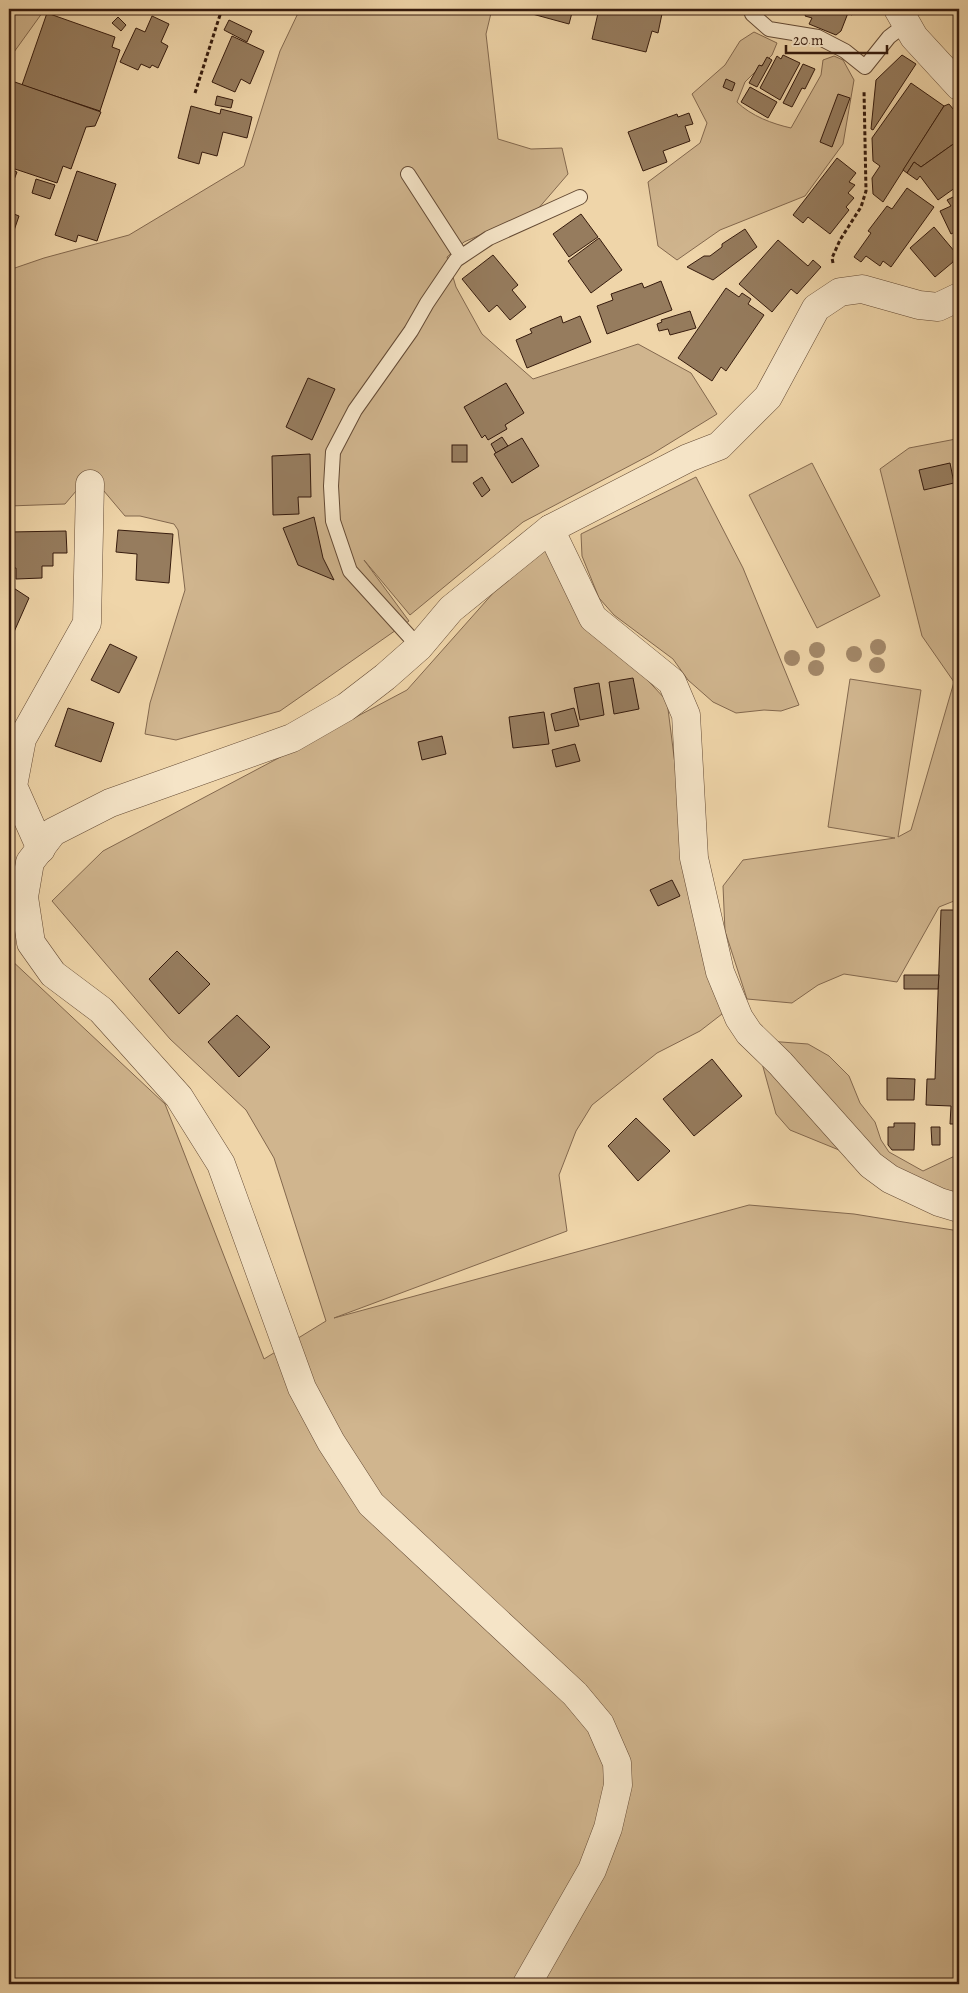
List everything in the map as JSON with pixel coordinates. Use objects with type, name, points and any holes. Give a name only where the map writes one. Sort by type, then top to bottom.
[{"type":"street","points":[[902,16],[914,37],[959,86]]},
{"type":"street","points":[[526,1984],[592,1870],[608,1828],[618,1785],[617,1763],[600,1724],[575,1694],[372,1504],[331,1442],[302,1388],[220,1164],[178,1097],[102,1010],[53,974],[31,943],[17,895],[30,862],[54,832],[110,803],[292,738],[346,707],[385,677],[418,646],[451,609],[550,529],[688,458],[719,446],[768,397],[816,308],[840,292],[862,289],[938,307],[959,297]]},
{"type":"street","points":[[41,849],[13,786],[22,739],[87,624],[90,484]]},
{"type":"street","points":[[550,529],[593,618],[672,682],[686,715],[694,858],[720,972],[739,1018],[749,1033],[787,1070],[871,1165],[890,1179],[939,1202],[959,1208]]},
{"type":"lane","points":[[751,9],[752,14],[769,29],[818,37],[845,51],[865,67],[889,37],[902,16]]},
{"type":"lane","points":[[408,174],[461,256]]},
{"type":"lane","points":[[418,646],[350,571],[333,521],[331,486],[333,452],[355,410],[411,332],[427,303],[456,260],[489,238],[580,197]]},
{"type":"path","points":[[195,93],[220,15],[219,9]]},
{"type":"path","points":[[840,292],[832,258],[840,240],[861,207],[866,190],[864,148],[865,67]]},
{"type":"shaded area","points":[[9,9],[45,9],[9,59]]},
{"type":"shaded area","points":[[300,9],[492,9],[486,34],[498,139],[531,149],[562,148],[568,174],[537,210],[464,242],[447,257],[456,287],[482,334],[533,379],[638,344],[691,373],[717,414],[652,454],[523,522],[410,615],[364,560],[409,621],[280,711],[176,740],[145,734],[150,703],[185,590],[178,530],[174,524],[140,516],[125,516],[98,484],[82,484],[65,504],[9,506],[9,270],[44,258],[129,235],[244,166],[280,51]]},
{"type":"shaded area","points":[[754,32],[777,43],[772,55],[745,82],[737,102],[762,119],[791,128],[821,75],[823,60],[834,56],[843,60],[854,80],[843,144],[805,196],[720,230],[677,260],[658,246],[648,182],[700,143],[707,123],[692,94],[725,65],[740,41]]},
{"type":"shaded area","points":[[959,437],[959,899],[939,907],[897,982],[844,974],[818,985],[792,1003],[747,999],[725,931],[723,886],[743,860],[895,838],[828,827],[850,679],[921,690],[898,837],[911,830],[954,682],[922,636],[880,469],[909,448]]},
{"type":"shaded area","points":[[812,463],[880,596],[817,628],[749,495]]},
{"type":"shaded area","points":[[696,477],[743,568],[799,705],[781,711],[764,710],[736,713],[713,702],[688,680],[673,659],[614,615],[599,598],[582,556],[581,534]]},
{"type":"shaded area","points":[[550,529],[626,657],[667,701],[681,812],[727,1004],[722,1014],[700,1031],[657,1053],[592,1105],[576,1131],[559,1175],[567,1231],[334,1318],[749,1205],[854,1214],[959,1231],[959,1984],[9,1984],[9,958],[165,1104],[264,1359],[326,1321],[274,1158],[246,1110],[170,1039],[52,901],[103,851],[407,690]]},
{"type":"shaded area","points":[[768,1041],[808,1044],[829,1056],[849,1076],[860,1103],[875,1122],[881,1140],[889,1152],[923,1171],[959,1154],[959,1199],[790,1130],[776,1114],[760,1056]]},
{"type":"building","points":[[514,9],[573,9],[569,24]]},
{"type":"building","points":[[599,9],[663,9],[658,33],[652,31],[646,52],[592,39]]},
{"type":"building","points":[[808,9],[855,9],[852,15],[848,13],[841,31],[836,35],[809,24],[812,18],[805,16]]},
{"type":"building","points":[[47,13],[115,37],[112,47],[120,50],[100,111],[22,85]]},
{"type":"building","points":[[152,16],[169,24],[161,42],[168,46],[158,68],[152,65],[150,68],[141,64],[138,70],[120,62],[136,28],[145,32]]},
{"type":"building","points":[[118,17],[126,25],[121,31],[112,23]]},
{"type":"building","points":[[229,20],[252,31],[247,42],[224,30]]},
{"type":"building","points":[[232,36],[264,51],[250,84],[241,79],[235,92],[212,82]]},
{"type":"building","points":[[783,55],[800,63],[780,100],[760,88],[777,56],[781,59]]},
{"type":"building","points":[[902,55],[916,64],[873,130],[871,129],[876,80]]},
{"type":"building","points":[[767,57],[772,60],[757,87],[749,83],[759,65],[762,66]]},
{"type":"building","points":[[803,64],[815,69],[805,89],[802,88],[792,107],[783,103]]},
{"type":"building","points":[[726,79],[735,83],[732,91],[723,87]]},
{"type":"building","points":[[9,80],[101,112],[95,126],[86,127],[71,169],[63,166],[57,183],[9,167]]},
{"type":"building","points":[[911,83],[944,106],[883,202],[873,194],[872,178],[880,166],[873,161],[872,138]]},
{"type":"building","points":[[750,87],[777,102],[768,118],[741,102]]},
{"type":"building","points":[[838,94],[850,98],[832,147],[820,142]]},
{"type":"building","points":[[217,96],[233,100],[231,108],[215,105]]},
{"type":"building","points":[[949,104],[959,116],[959,140],[921,167],[914,162],[907,173],[903,170],[944,106]]},
{"type":"building","points":[[191,106],[220,114],[221,109],[252,117],[247,138],[223,132],[217,156],[202,152],[199,164],[178,158]]},
{"type":"building","points":[[689,113],[693,124],[685,126],[690,141],[663,151],[667,162],[643,171],[628,132],[677,114],[678,117]]},
{"type":"building","points":[[959,140],[959,185],[938,200],[920,176],[917,180],[907,173],[914,162],[921,167]]},
{"type":"building","points":[[837,158],[856,173],[849,182],[855,185],[848,193],[854,198],[846,207],[849,210],[830,234],[808,217],[803,223],[793,215]]},
{"type":"building","points":[[9,169],[17,172],[12,185],[9,184]]},
{"type":"building","points":[[77,171],[116,184],[97,241],[78,235],[76,242],[55,235]]},
{"type":"building","points":[[36,179],[55,185],[50,199],[32,193]]},
{"type":"building","points":[[907,188],[934,207],[891,267],[883,261],[880,266],[866,256],[861,262],[854,257],[871,233],[868,231],[887,206],[892,209]]},
{"type":"building","points":[[959,194],[959,230],[951,234],[940,211],[951,206],[947,200]]},
{"type":"building","points":[[9,212],[19,216],[9,245]]},
{"type":"building","points":[[581,214],[598,237],[569,257],[553,234]]},
{"type":"building","points":[[934,227],[955,252],[953,262],[935,277],[910,248]]},
{"type":"building","points":[[745,229],[757,247],[713,280],[687,267],[704,256],[710,256],[722,247],[722,244]]},
{"type":"building","points":[[599,238],[622,270],[591,293],[568,261]]},
{"type":"building","points":[[778,240],[808,266],[813,260],[821,267],[797,294],[791,289],[772,312],[739,284]]},
{"type":"building","points":[[493,255],[518,285],[512,290],[526,307],[510,320],[497,305],[489,312],[462,279]]},
{"type":"building","points":[[661,281],[672,310],[607,334],[597,306],[613,300],[611,294],[642,283],[644,288]]},
{"type":"building","points":[[726,288],[739,297],[742,293],[751,299],[748,304],[764,315],[726,371],[721,367],[712,381],[678,358]]},
{"type":"building","points":[[690,311],[696,328],[670,335],[668,329],[659,331],[657,324],[662,322],[661,320]]},
{"type":"building","points":[[561,316],[563,323],[580,316],[591,342],[527,368],[516,340],[532,333],[530,329]]},
{"type":"building","points":[[308,378],[335,389],[312,440],[286,427]]},
{"type":"building","points":[[506,383],[524,413],[505,425],[507,429],[488,440],[485,435],[482,438],[464,407]]},
{"type":"building","points":[[502,437],[508,446],[496,453],[491,444]]},
{"type":"building","points":[[522,438],[539,466],[512,483],[494,454]]},
{"type":"building","points":[[452,445],[467,445],[467,462],[452,462]]},
{"type":"building","points":[[310,454],[311,497],[298,497],[299,514],[273,515],[272,456]]},
{"type":"building","points":[[950,463],[954,483],[924,490],[919,470]]},
{"type":"building","points":[[482,477],[490,490],[482,497],[473,483]]},
{"type":"building","points":[[314,517],[323,558],[334,580],[298,565],[283,528]]},
{"type":"building","points":[[118,530],[173,534],[169,583],[136,580],[137,554],[116,552]]},
{"type":"building","points":[[66,531],[67,553],[53,553],[53,566],[42,566],[42,578],[16,579],[16,568],[9,568],[9,532]]},
{"type":"building","points":[[9,585],[29,598],[10,641],[9,640]]},
{"type":"building","points":[[110,644],[137,657],[119,693],[91,680]]},
{"type":"building","points":[[633,678],[639,709],[614,714],[609,682]]},
{"type":"building","points":[[599,683],[604,715],[580,720],[574,688]]},
{"type":"building","points":[[68,708],[114,723],[101,762],[55,746]]},
{"type":"building","points":[[574,708],[579,726],[555,731],[551,714]]},
{"type":"building","points":[[544,712],[549,744],[513,748],[509,717]]},
{"type":"building","points":[[442,736],[446,754],[422,760],[418,742]]},
{"type":"building","points":[[575,744],[580,761],[556,767],[552,750]]},
{"type":"building","points":[[672,880],[680,896],[658,906],[650,890]]},
{"type":"building","points":[[941,910],[959,910],[959,1124],[950,1124],[951,1106],[926,1105],[927,1079],[935,1079]]},
{"type":"building","points":[[177,951],[210,984],[179,1014],[149,979]]},
{"type":"building","points":[[904,975],[939,975],[938,989],[904,989]]},
{"type":"building","points":[[237,1015],[270,1047],[239,1077],[208,1042]]},
{"type":"building","points":[[712,1059],[742,1096],[694,1136],[663,1099]]},
{"type":"building","points":[[887,1078],[915,1079],[914,1100],[887,1100]]},
{"type":"building","points":[[636,1118],[670,1151],[638,1181],[608,1146]]},
{"type":"building","points":[[894,1123],[915,1123],[914,1150],[892,1150],[888,1145],[888,1127],[894,1127]]},
{"type":"building","points":[[931,1127],[940,1127],[940,1145],[932,1145]]}]
